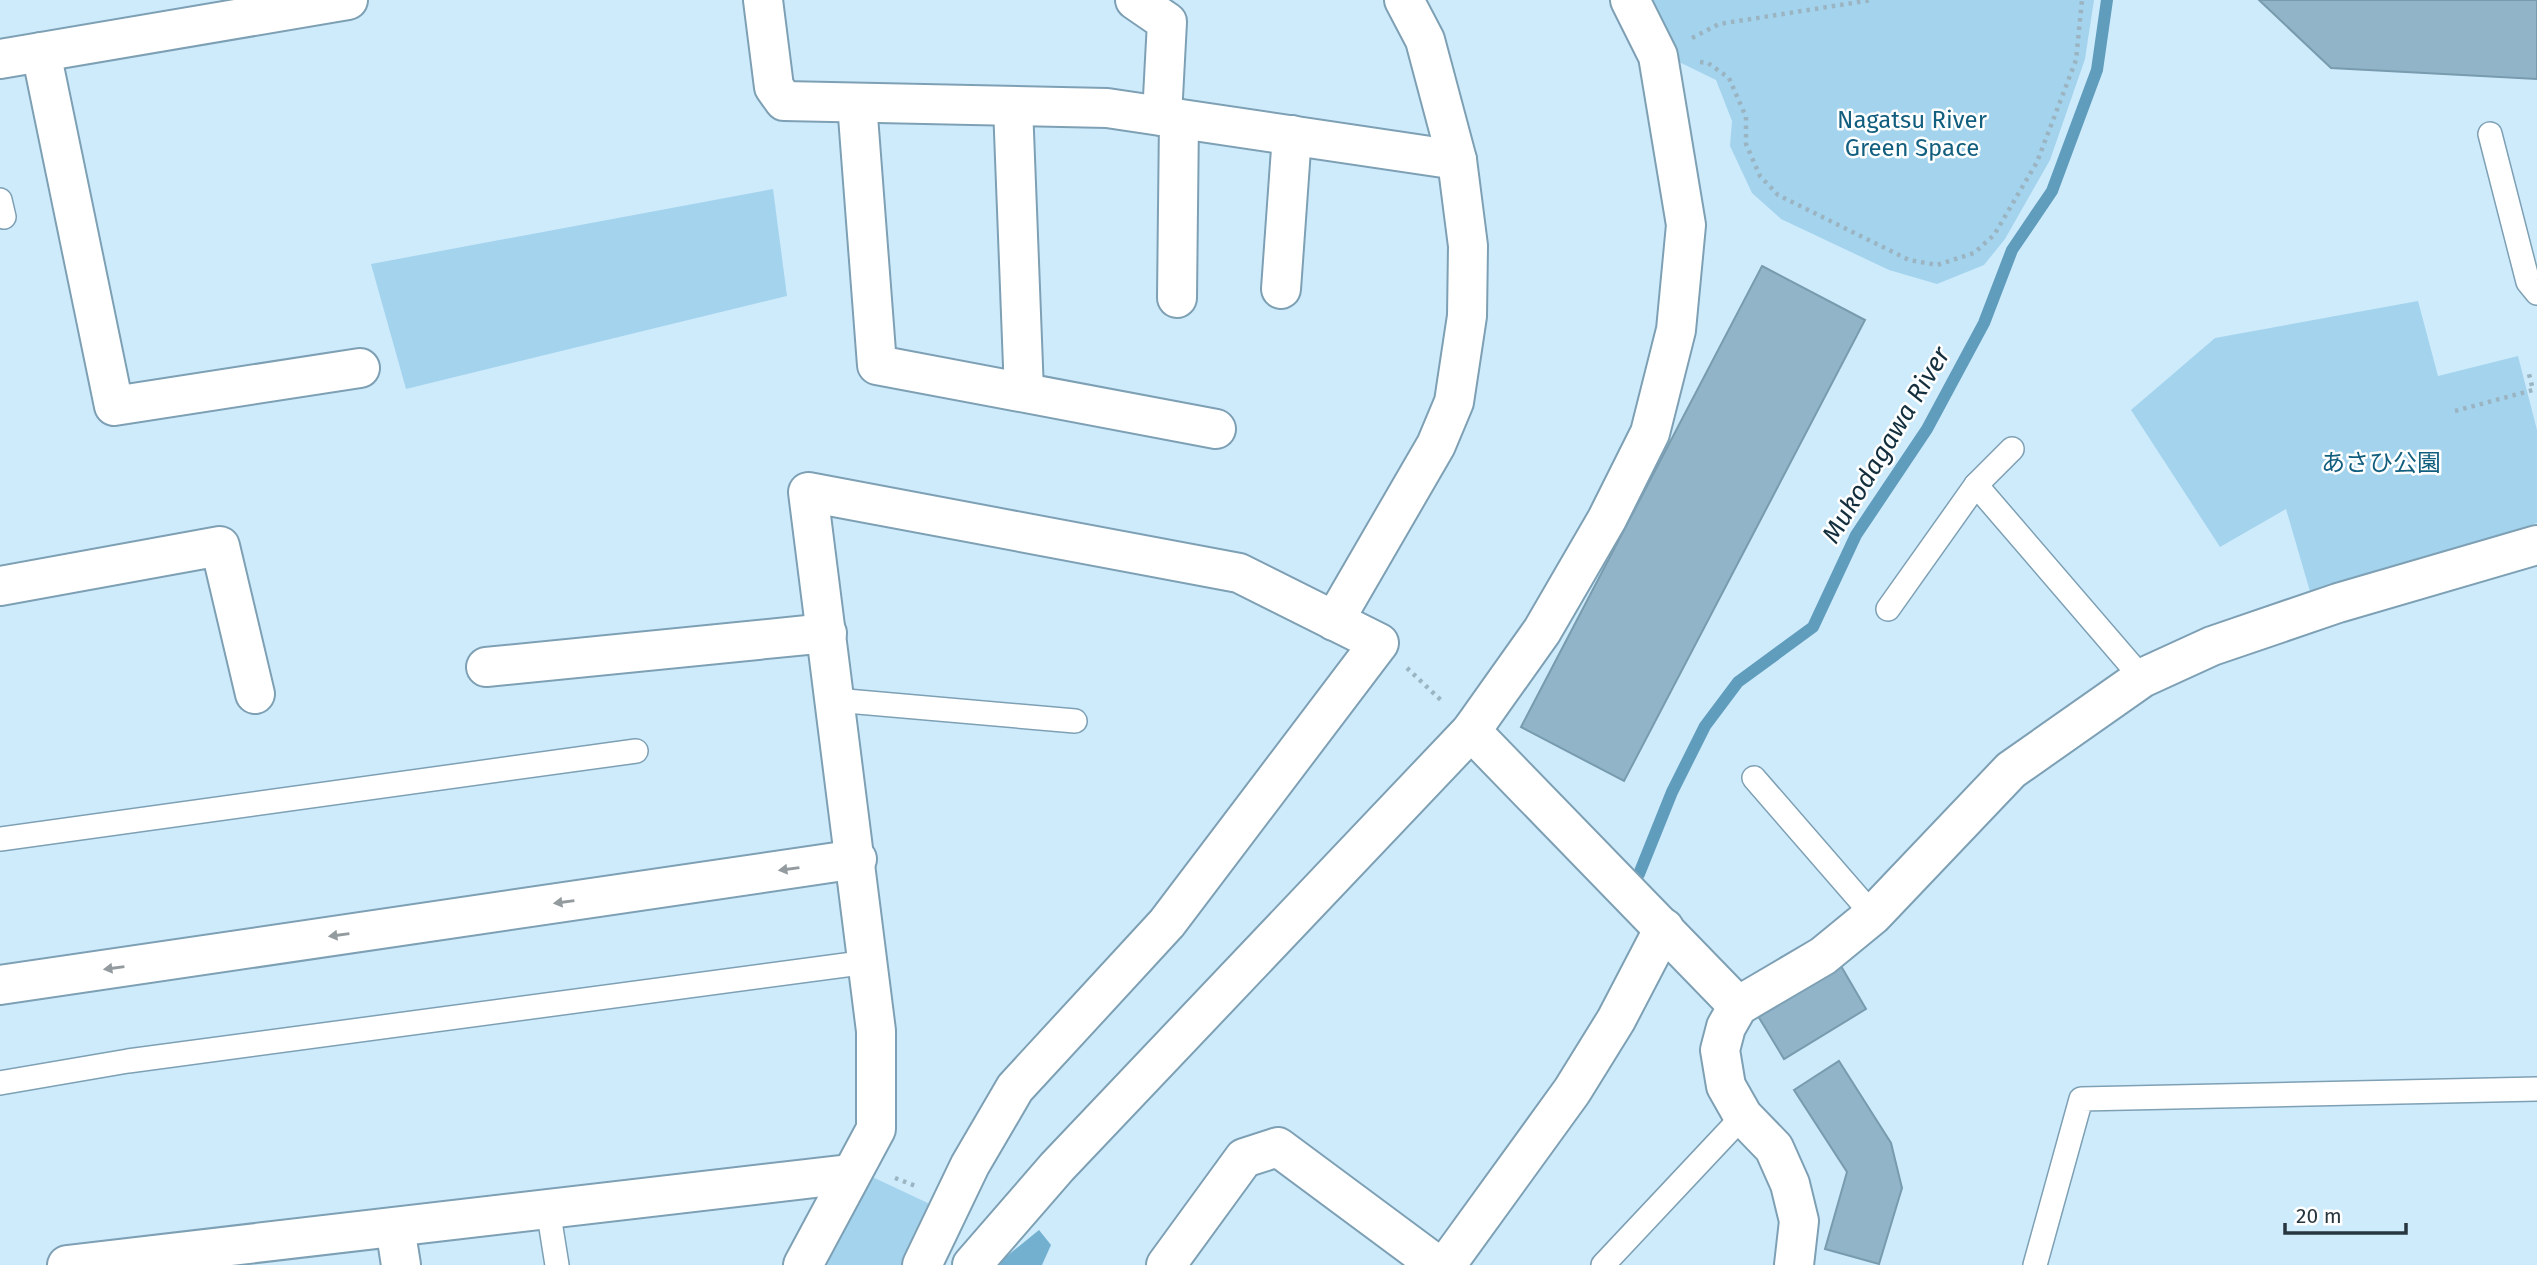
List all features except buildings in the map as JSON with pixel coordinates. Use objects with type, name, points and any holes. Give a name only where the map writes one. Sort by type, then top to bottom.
[{"type":"street","points":[[0,59],[232,8],[348,0]]},
{"type":"street","points":[[764,0],[774,87],[784,101],[1107,108],[1457,160]]},
{"type":"street","points":[[1135,0],[1167,22],[1177,298]]},
{"type":"street","points":[[1334,621],[1436,445],[1454,402],[1467,316],[1468,246],[1457,160],[1425,40],[1404,0]]},
{"type":"street","points":[[972,1265],[1057,1167],[1471,731],[1542,631],[1606,519],[1650,433],[1676,330],[1686,225],[1658,56],[1630,0]]},
{"type":"street","points":[[41,52],[114,406],[360,368]]},
{"type":"street","points":[[857,103],[877,365],[1216,429]]},
{"type":"street","points":[[1013,106],[1024,393]]},
{"type":"street","points":[[1281,289],[1292,135]]},
{"type":"street","points":[[803,1265],[849,1174],[859,1162],[876,1129],[876,1031],[857,859],[808,492],[1239,573],[1379,643],[1167,923],[1015,1088],[970,1166],[922,1265]]},
{"type":"street","points":[[1794,1265],[1799,1221],[1790,1184],[1774,1148],[1743,1116],[1726,1086],[1720,1051],[1726,1027],[1738,1006],[1823,956],[1873,915],[2011,770],[2142,678],[2212,646],[2338,603],[2537,545]]},
{"type":"street","points":[[0,586],[220,546],[255,694]]},
{"type":"street","points":[[486,667],[827,633]]},
{"type":"street","points":[[1471,731],[1738,1006]]},
{"type":"street","points":[[0,985],[857,859]]},
{"type":"street","points":[[1446,1265],[1572,1091],[1616,1020],[1664,929]]},
{"type":"street","points":[[1166,1265],[1244,1158],[1279,1147],[1437,1265]]},
{"type":"street","points":[[67,1265],[849,1174]]},
{"type":"street","points":[[395,1227],[401,1265]]},
{"type":"lane","points":[[2490,134],[2528,282],[2537,293]]},
{"type":"lane","points":[[1888,609],[1976,485],[2012,449]]},
{"type":"lane","points":[[1976,485],[2142,678]]},
{"type":"lane","points":[[835,700],[1075,720]]},
{"type":"lane","points":[[0,839],[636,751]]},
{"type":"lane","points":[[1754,778],[1873,915]]},
{"type":"lane","points":[[0,1083],[128,1061],[868,962]]},
{"type":"lane","points":[[2035,1265],[2081,1099],[2537,1089]]},
{"type":"lane","points":[[1603,1265],[1743,1116]]},
{"type":"lane","points":[[548,1209],[557,1265]]},
{"type":"path","points":[[1658,56],[1719,24],[1872,0]]},
{"type":"path","points":[[1658,56],[1709,64],[1729,78],[1746,117],[1746,144],[1760,176],[1778,195],[1909,260],[1937,265],[1974,253],[1994,235],[2037,162],[2076,60],[2082,0]]},
{"type":"path","points":[[2455,411],[2533,390],[2529,374]]},
{"type":"path","points":[[1379,643],[1471,731]]},
{"type":"green space","name":"Nagatsu River Green Space","points":[[1645,0],[2094,0],[2085,59],[2050,160],[2005,239],[1984,265],[1937,284],[1889,270],[1781,219],[1752,193],[1730,146],[1732,121],[1716,80],[1677,61]]},
{"type":"green space","points":[[773,189],[787,296],[406,389],[371,264]]},
{"type":"green space","name":"あさひ公園","points":[[2418,301],[2438,376],[2518,356],[2537,430],[2537,523],[2311,595],[2286,509],[2220,547],[2131,410],[2215,338]]},
{"type":"green space","points":[[866,1174],[932,1205],[903,1265],[823,1265]]},
{"type":"shaded area","points":[[1039,1230],[1051,1245],[1042,1265],[996,1265]]},
{"type":"waterway","name":"Mukodagawa River","points":[[1639,874],[1672,792],[1705,726],[1738,682],[1813,627],[1856,535],[1927,429],[1984,323],[2012,250],[2052,191],[2097,70],[2107,0]]}]
